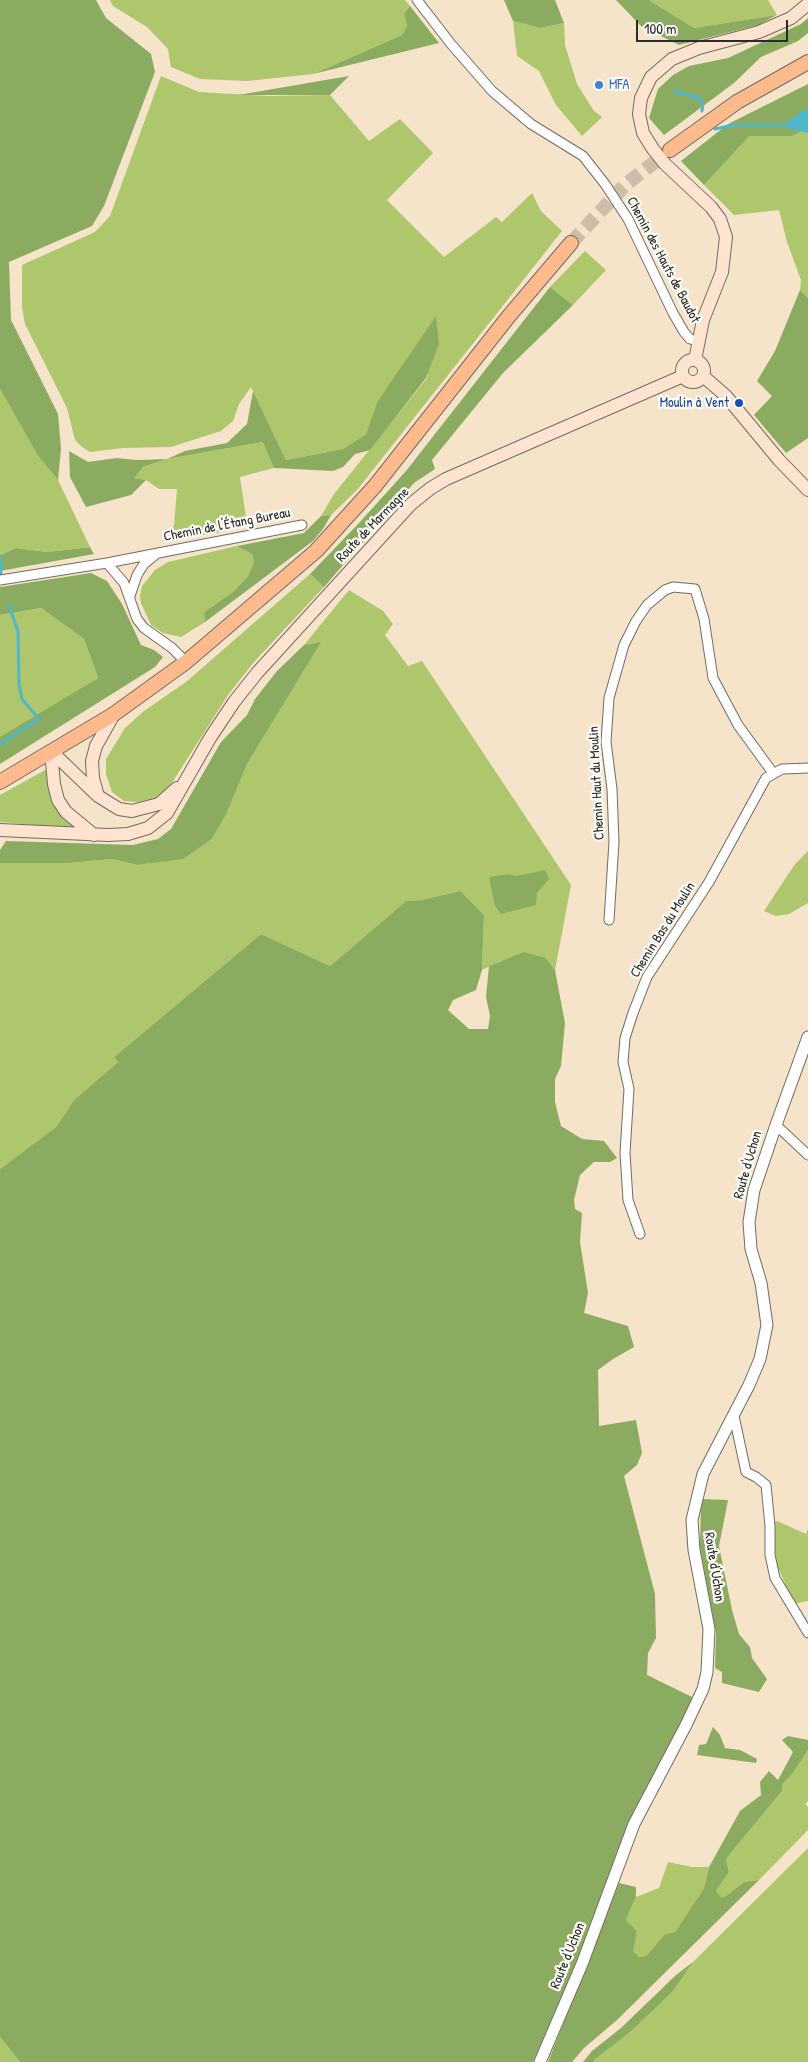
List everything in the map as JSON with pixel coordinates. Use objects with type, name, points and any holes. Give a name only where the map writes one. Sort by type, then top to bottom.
[{"type":"main road","points":[[695,360],[703,320],[722,272],[726,237],[720,219],[711,207],[652,149],[643,133],[639,114],[641,98],[651,77],[672,59],[699,48],[759,32],[791,18],[808,4]]},
{"type":"main road","points":[[670,150],[737,102],[808,62]]},
{"type":"main road","points":[[0,782],[114,714],[186,662],[316,551],[375,486],[509,316],[571,243]]},
{"type":"main road","points":[[703,376],[692,382],[684,376],[684,366],[688,361],[695,360],[703,366],[703,376],[726,396],[779,460],[808,490]]},
{"type":"main road","name":"Route de Marmagne","points":[[0,830],[94,835],[128,834],[148,828],[167,814],[210,738],[234,702],[257,674],[380,536],[424,493],[446,479],[684,376]]},
{"type":"main road","points":[[98,796],[93,778],[92,761],[96,746],[114,714]]},
{"type":"main road","points":[[51,751],[54,784],[58,800],[72,818],[94,835]]},
{"type":"main road","name":"Route de Marmagne","points":[[51,751],[98,796],[119,809],[132,812],[158,804],[188,778]]},
{"type":"street","name":"Chemin des Hauts de Baudot","points":[[417,0],[451,44],[492,91],[532,124],[583,156],[628,219],[684,332],[690,338],[698,341]]},
{"type":"street","name":"Chemin de l'Étang Bureau","points":[[0,580],[107,563],[302,524]]},
{"type":"street","name":"Chemin de l'Étang Bureau","points":[[130,596],[137,575],[144,564],[157,553]]},
{"type":"street","points":[[107,563],[124,583],[137,619],[144,628],[172,648],[186,662]]},
{"type":"street","name":"Chemin Haut du Moulin","points":[[609,920],[614,842],[612,789],[606,742],[609,698],[624,645],[636,621],[647,605],[665,590],[683,587],[695,589],[704,619],[713,678],[738,724],[773,773]]},
{"type":"street","points":[[773,773],[782,769],[808,768]]},
{"type":"street","name":"Chemin Bas du Moulin","points":[[640,1234],[628,1200],[625,1154],[629,1089],[623,1062],[625,1038],[648,977],[709,882],[766,778],[773,773]]},
{"type":"street","name":"Route d'Uchon","points":[[540,2062],[582,1964],[634,1824],[686,1725],[703,1688],[708,1672],[709,1628],[694,1550],[692,1520],[703,1474],[734,1416],[760,1358],[766,1325],[760,1283],[751,1249],[749,1222],[754,1190],[808,1037]]},
{"type":"street","points":[[776,1125],[808,1154]]},
{"type":"street","points":[[734,1416],[746,1472],[766,1485],[770,1526],[770,1555],[775,1578],[808,1632]]},
{"type":"green space","points":[[0,0],[96,0],[106,18],[151,54],[155,72],[104,206],[92,226],[9,262],[11,320],[58,414],[61,449],[58,480],[38,456],[0,389]]},
{"type":"green space","points":[[110,0],[405,0],[410,6],[404,14],[407,26],[402,35],[313,74],[247,81],[200,79],[171,67],[168,49],[147,27],[113,6]]},
{"type":"green space","points":[[504,0],[555,0],[564,23],[540,28],[513,21]]},
{"type":"green space","points":[[616,0],[649,0],[694,28],[777,15],[758,25],[679,45],[641,26]]},
{"type":"green space","points":[[649,0],[768,0],[777,15],[694,28]]},
{"type":"green space","points":[[410,6],[439,43],[313,74],[402,35],[407,26],[404,14]]},
{"type":"green space","points":[[808,18],[808,33],[798,41],[761,57],[734,83],[664,135],[649,118],[658,89],[673,75],[689,66],[728,58],[801,24]]},
{"type":"green space","points":[[513,21],[540,28],[564,23],[565,45],[577,84],[594,111],[602,117],[582,136],[556,105],[539,71],[517,56]]},
{"type":"green space","points":[[161,76],[199,92],[268,96],[330,95],[369,141],[400,119],[433,153],[387,200],[444,257],[496,217],[502,222],[532,193],[541,211],[562,231],[357,490],[331,515],[321,516],[334,494],[427,378],[436,317],[377,402],[366,434],[343,449],[286,460],[251,387],[239,404],[233,421],[221,431],[171,447],[123,448],[90,452],[75,440],[67,408],[25,324],[22,307],[22,265],[95,232],[110,216]]},
{"type":"green space","points":[[349,76],[330,95],[238,95]]},
{"type":"green space","points":[[808,84],[808,108],[802,115],[800,132],[791,136],[749,136],[704,185],[681,161],[728,124]]},
{"type":"green space","points":[[808,109],[808,298],[800,290],[801,280],[787,242],[779,210],[734,215],[704,185],[749,135],[791,136],[802,115]]},
{"type":"green space","points":[[585,251],[606,270],[573,305],[550,287]]},
{"type":"green space","points":[[550,287],[573,305],[503,373],[432,460],[435,469],[414,483],[324,587],[310,574],[406,471]]},
{"type":"green space","points":[[800,290],[808,298],[808,438],[786,453],[754,415],[772,396],[757,381],[775,351]]},
{"type":"green space","points":[[436,316],[439,344],[426,378],[370,450],[355,454],[343,467],[333,471],[274,468],[263,442],[167,459],[185,451],[227,443],[247,424],[253,391],[286,460],[343,449],[366,434],[377,402]]},
{"type":"green space","points":[[0,389],[38,456],[58,480],[90,547],[48,552],[16,548],[0,555]]},
{"type":"green space","points":[[264,442],[274,468],[240,477],[247,524],[227,531],[169,540],[174,525],[177,489],[159,489],[146,480],[133,478],[143,467],[167,459]]},
{"type":"green space","points":[[69,451],[88,462],[117,458],[137,460],[167,459],[143,467],[134,478],[146,480],[131,495],[86,507],[70,477]]},
{"type":"green space","points":[[331,515],[313,541],[205,622],[204,612],[233,592],[248,576],[254,562],[252,554],[237,546],[304,533],[321,516]]},
{"type":"green space","points":[[237,546],[252,554],[254,562],[248,576],[233,592],[204,612],[205,622],[181,637],[163,633],[151,625],[141,603],[140,596],[142,586],[155,570],[168,562]]},
{"type":"green space","points":[[90,547],[94,554],[0,571],[0,555],[16,548],[48,552]]},
{"type":"green space","points":[[91,573],[107,581],[122,604],[141,645],[154,650],[163,657],[155,667],[0,764],[0,737],[98,678],[84,639],[41,608],[0,615],[0,587]]},
{"type":"green space","points":[[310,574],[324,587],[253,663],[228,695],[168,789],[158,798],[138,802],[124,801],[112,792],[106,774],[106,759],[125,728],[144,711],[186,682]]},
{"type":"green space","points":[[349,590],[383,611],[393,624],[385,635],[408,666],[422,661],[571,885],[555,970],[546,958],[500,961],[482,970],[484,915],[459,891],[421,900],[406,901],[330,966],[261,934],[114,1057],[118,1062],[74,1100],[56,1127],[0,1169],[0,863],[70,863],[112,859],[137,865],[183,858],[212,839],[227,813],[247,764],[320,642],[304,645]]},
{"type":"green space","points":[[41,608],[84,639],[98,678],[0,739],[0,615]]},
{"type":"green space","points":[[321,642],[247,764],[227,813],[212,839],[183,859],[137,865],[112,859],[70,863],[0,863],[0,850],[6,841],[133,845],[158,839],[171,829],[221,742],[247,715],[255,699],[277,671],[304,645]]},
{"type":"green space","points":[[47,769],[51,796],[59,813],[75,829],[0,822],[0,795]]},
{"type":"green space","points":[[808,851],[808,903],[789,914],[776,916],[764,911],[795,864]]},
{"type":"green space","points":[[545,870],[549,879],[537,893],[536,905],[501,914],[495,906],[489,877],[508,874],[517,876]]},
{"type":"green space","points":[[460,891],[484,915],[482,970],[476,990],[453,1000],[448,1010],[469,1029],[488,1029],[490,1016],[486,997],[489,966],[524,952],[546,958],[555,970],[565,1023],[561,1066],[555,1079],[555,1102],[561,1126],[582,1139],[604,1141],[617,1158],[610,1162],[594,1162],[580,1175],[574,1200],[575,1209],[582,1213],[580,1242],[588,1293],[584,1313],[628,1326],[634,1347],[598,1370],[599,1426],[636,1420],[642,1453],[637,1465],[624,1476],[655,1594],[656,1638],[648,1653],[647,1675],[692,1697],[689,1709],[533,2062],[20,2062],[0,2037],[0,1169],[56,1127],[74,1100],[118,1062],[114,1057],[261,934],[330,966],[406,901],[421,900]]},
{"type":"green space","points":[[701,1499],[728,1500],[719,1546],[732,1610],[739,1634],[750,1647],[752,1658],[767,1679],[759,1692],[722,1683],[722,1672],[715,1668],[716,1633],[700,1547]]},
{"type":"green space","points":[[777,1521],[806,1534],[808,1528],[808,1601],[794,1604],[776,1563],[772,1523]]},
{"type":"green space","points":[[713,1727],[720,1735],[725,1748],[740,1750],[757,1759],[756,1763],[697,1755],[699,1745],[706,1744]]},
{"type":"green space","points":[[788,1736],[808,1740],[808,1750],[793,1773],[782,1785],[782,1791],[726,1859],[729,1872],[716,1891],[721,1897],[726,1896],[744,1882],[759,1880],[617,2020],[584,2048],[572,2062],[548,2062],[619,1883],[636,1887],[636,1897],[626,1920],[637,1931],[633,1951],[639,1957],[646,1956],[665,1934],[675,1932],[704,1888],[709,1867],[740,1811],[761,1795],[760,1782],[769,1771],[778,1780],[793,1752],[782,1740]]},
{"type":"green space","points":[[808,1750],[808,1801],[805,1804],[808,1807],[808,1830],[759,1880],[744,1882],[726,1896],[721,1897],[716,1891],[729,1872],[726,1859],[782,1791],[782,1785],[793,1773]]},
{"type":"green space","points":[[808,1848],[808,2062],[594,2062],[674,1990],[693,1962]]},
{"type":"green space","points":[[668,1862],[692,1867],[709,1867],[704,1888],[675,1932],[665,1934],[646,1956],[639,1957],[632,1951],[637,1931],[626,1920],[636,1897],[659,1888]]},
{"type":"green space","points":[[693,1962],[674,1990],[631,2031],[594,2060],[594,2062],[583,2062],[592,2051],[621,2028],[676,1975]]},
{"type":"green space","points":[[0,2037],[20,2062],[0,2062]]},
{"type":"water","points":[[808,108],[808,133],[787,128],[787,122]]},
{"type":"waterway","points":[[674,91],[699,98],[703,103],[702,111]]},
{"type":"waterway","points":[[715,129],[734,125],[789,125]]},
{"type":"waterway","points":[[0,557],[1,575]]},
{"type":"waterway","points":[[0,744],[39,719],[22,699],[19,685],[18,631],[9,606]]},
{"type":"tunnel","points":[[571,243],[625,185],[669,151]]},
{"type":"place","name":"MFA","points":[[599,85]]},
{"type":"place","name":"Moulin à Vent","points":[[739,403]]}]
